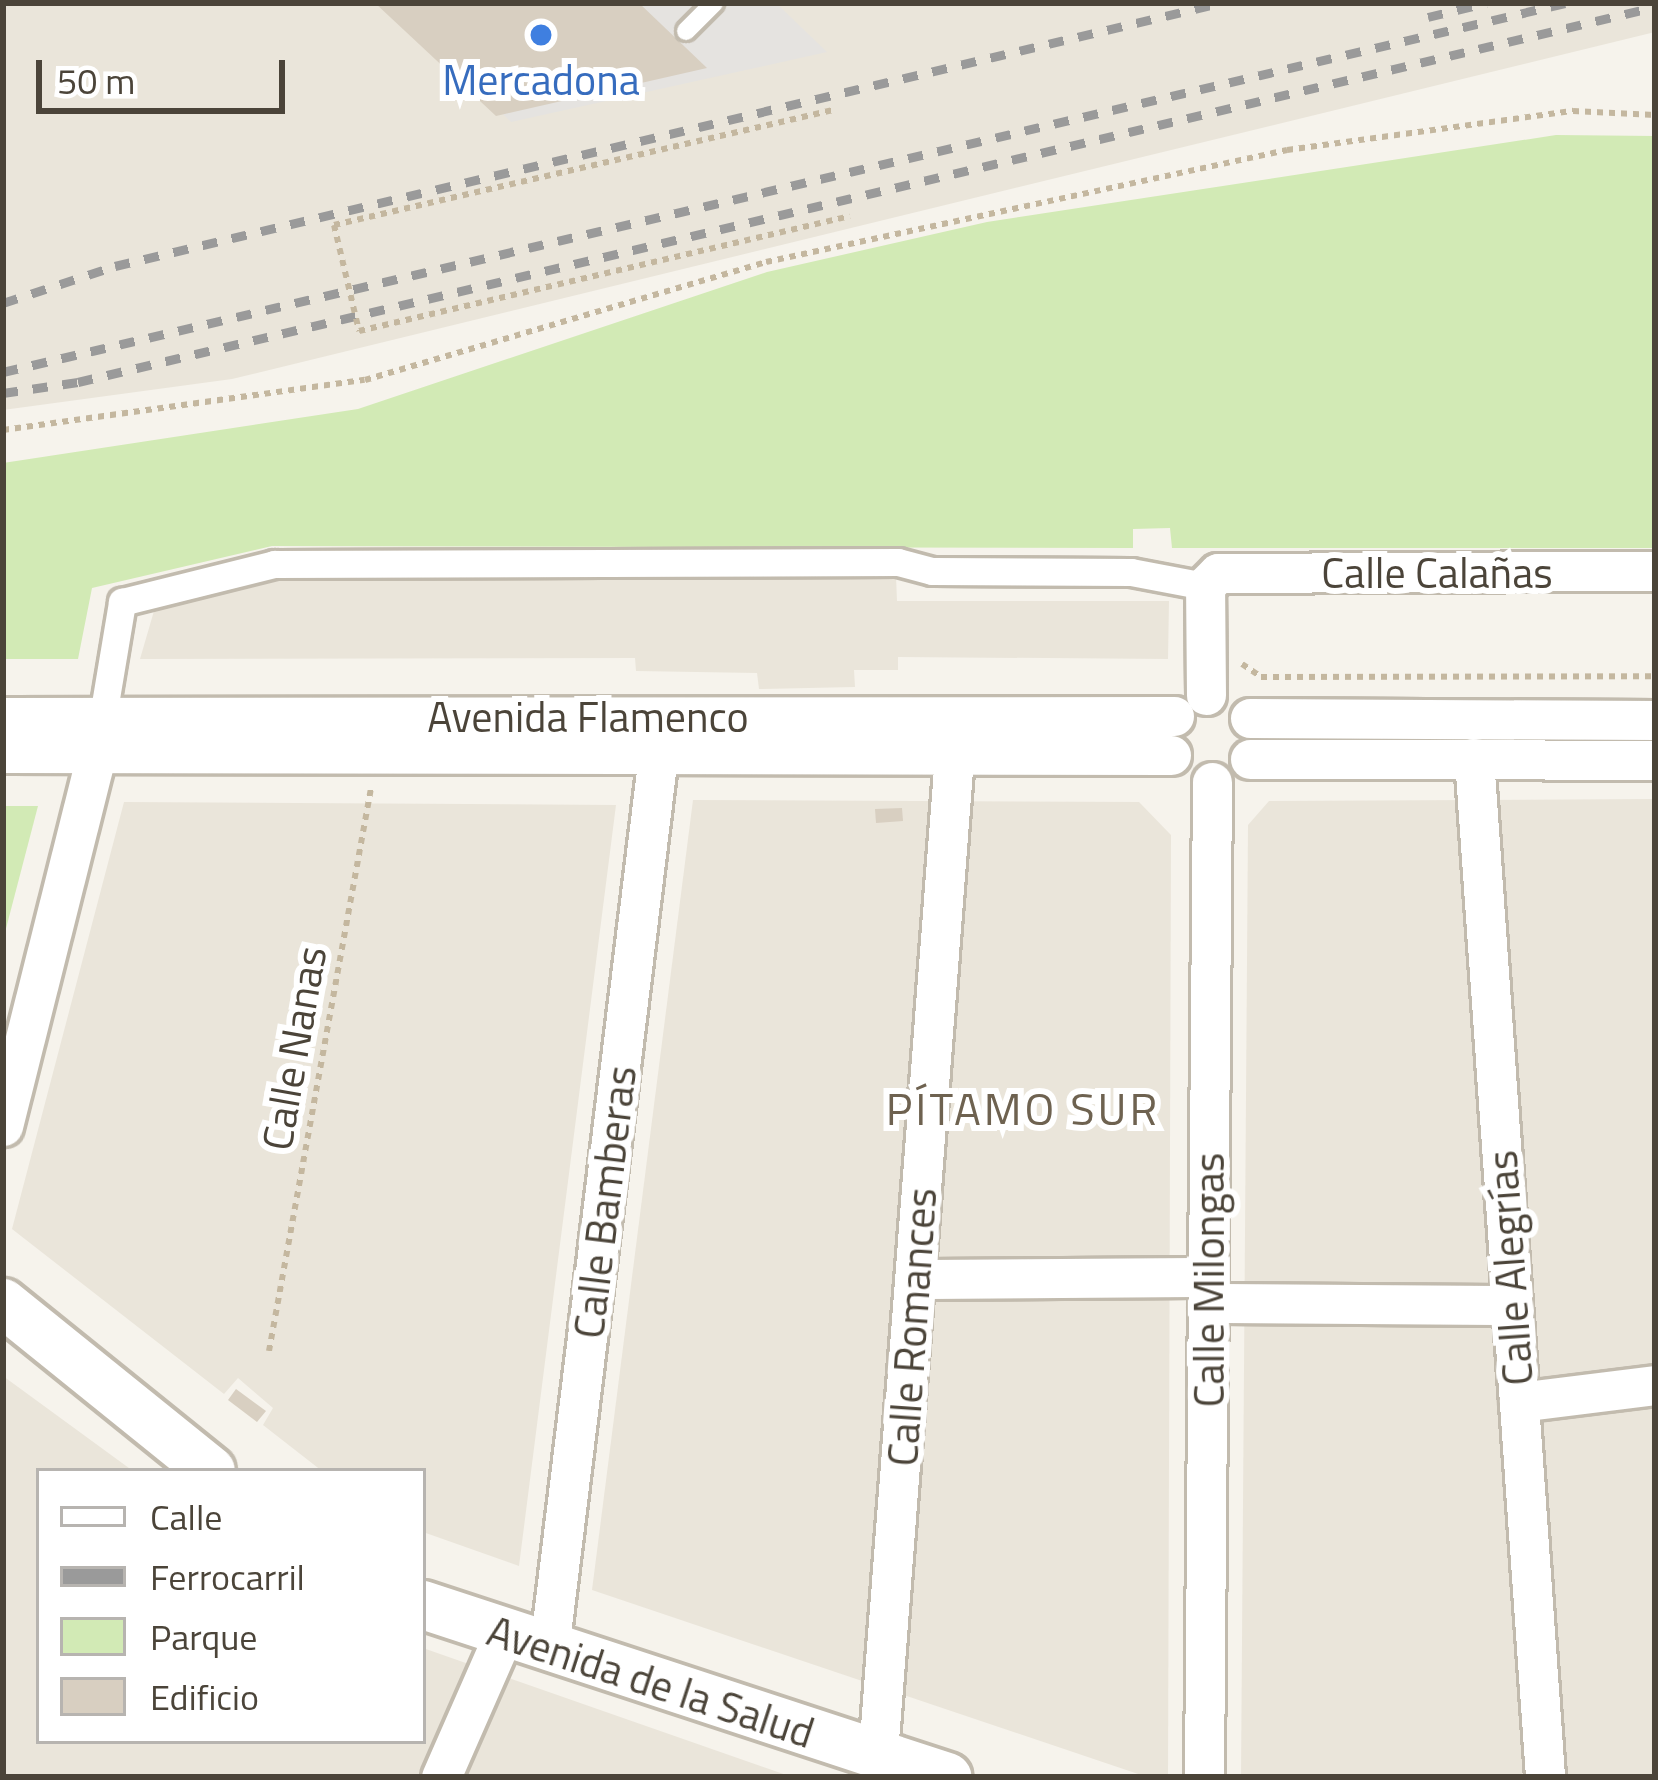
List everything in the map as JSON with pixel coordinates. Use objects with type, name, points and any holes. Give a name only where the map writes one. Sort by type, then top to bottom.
[{"type":"street","points":[[3,1126],[100,735],[122,602],[274,564],[898,562],[932,572],[1131,572],[1212,580],[1184,722],[1187,775],[1212,782],[1250,759],[1655,760]]},
{"type":"street","name":"Calle Calañas","points":[[1212,580],[1655,571]]},
{"type":"street","points":[[1184,722],[1232,700],[1250,718],[1655,720]]},
{"type":"street","name":"Avenida Flamenco","points":[[3,717],[100,735],[376,754],[954,757],[1184,722]]},
{"type":"street","points":[[1250,718],[1250,759]]},
{"type":"street","name":"Avenida Flamenco","points":[[3,753],[100,735],[1184,722]]},
{"type":"street","name":"Calle Bamberas","points":[[441,1777],[526,1643],[658,755]]},
{"type":"street","name":"Calle Romances","points":[[878,1753],[954,757]]},
{"type":"street","name":"Calle Alegrías","points":[[1474,758],[1545,1777]]},
{"type":"street","name":"Calle Milongas","points":[[1204,1777],[1212,782]]},
{"type":"street","points":[[915,1279],[1512,1305]]},
{"type":"street","points":[[3,1303],[207,1468]]},
{"type":"street","points":[[1519,1402],[1655,1384]]},
{"type":"street","name":"Avenida de la Salud","points":[[426,1606],[526,1643],[947,1777]]},
{"type":"lane","points":[[686,31],[714,3]]},
{"type":"path","points":[[833,110],[334,225],[359,331],[850,217]]},
{"type":"path","points":[[3,430],[365,380],[766,262],[1287,150],[1573,111],[1655,116]]},
{"type":"path","name":"Calle Nanas","points":[[269,1351],[376,754]]},
{"type":"shaded area","points":[[3,3],[1655,3],[1655,32],[232,379],[3,410]]},
{"type":"shaded area","name":"Mercadona","points":[[388,3],[776,3],[827,52],[511,122]]},
{"type":"shaded area","points":[[896,576],[897,601],[1169,601],[1168,659],[898,657],[898,670],[854,670],[855,687],[759,689],[757,673],[636,671],[635,658],[140,659],[156,604],[274,577]]},
{"type":"shaded area","points":[[1655,799],[1655,1777],[1241,1777],[1248,825],[1269,801]]},
{"type":"shaded area","points":[[693,800],[1139,802],[1171,835],[1168,1777],[1147,1777],[592,1590]]},
{"type":"shaded area","points":[[124,802],[616,805],[519,1566],[426,1533],[426,1468],[318,1468],[263,1425],[273,1408],[238,1378],[224,1394],[12,1229]]},
{"type":"shaded area","points":[[3,1376],[129,1468],[36,1468],[36,1744],[426,1744],[426,1649],[792,1777],[3,1777]]},
{"type":"green space","points":[[1556,135],[1655,136],[1655,548],[1172,548],[1170,528],[1133,529],[1133,548],[272,546],[92,588],[78,659],[3,659],[3,463],[358,409],[767,272],[987,222]]},
{"type":"green space","points":[[3,806],[38,806],[3,940]]},
{"type":"building","name":"Mercadona","points":[[375,3],[639,3],[707,68],[496,116]]},
{"type":"building","points":[[902,808],[903,821],[876,823],[875,809]]},
{"type":"building","points":[[236,1389],[266,1411],[257,1422],[228,1400]]},
{"type":"railway","points":[[3,303],[115,266],[1220,3]]},
{"type":"railway","points":[[1428,17],[1486,3]]},
{"type":"railway","points":[[3,372],[1565,3]]},
{"type":"railway","points":[[3,393],[78,382],[1655,7]]},
{"type":"place","name":"Mercadona","points":[[541,35]]},
{"type":"district","name":"PÍTAMO SUR","points":[[1023,1109]]}]
